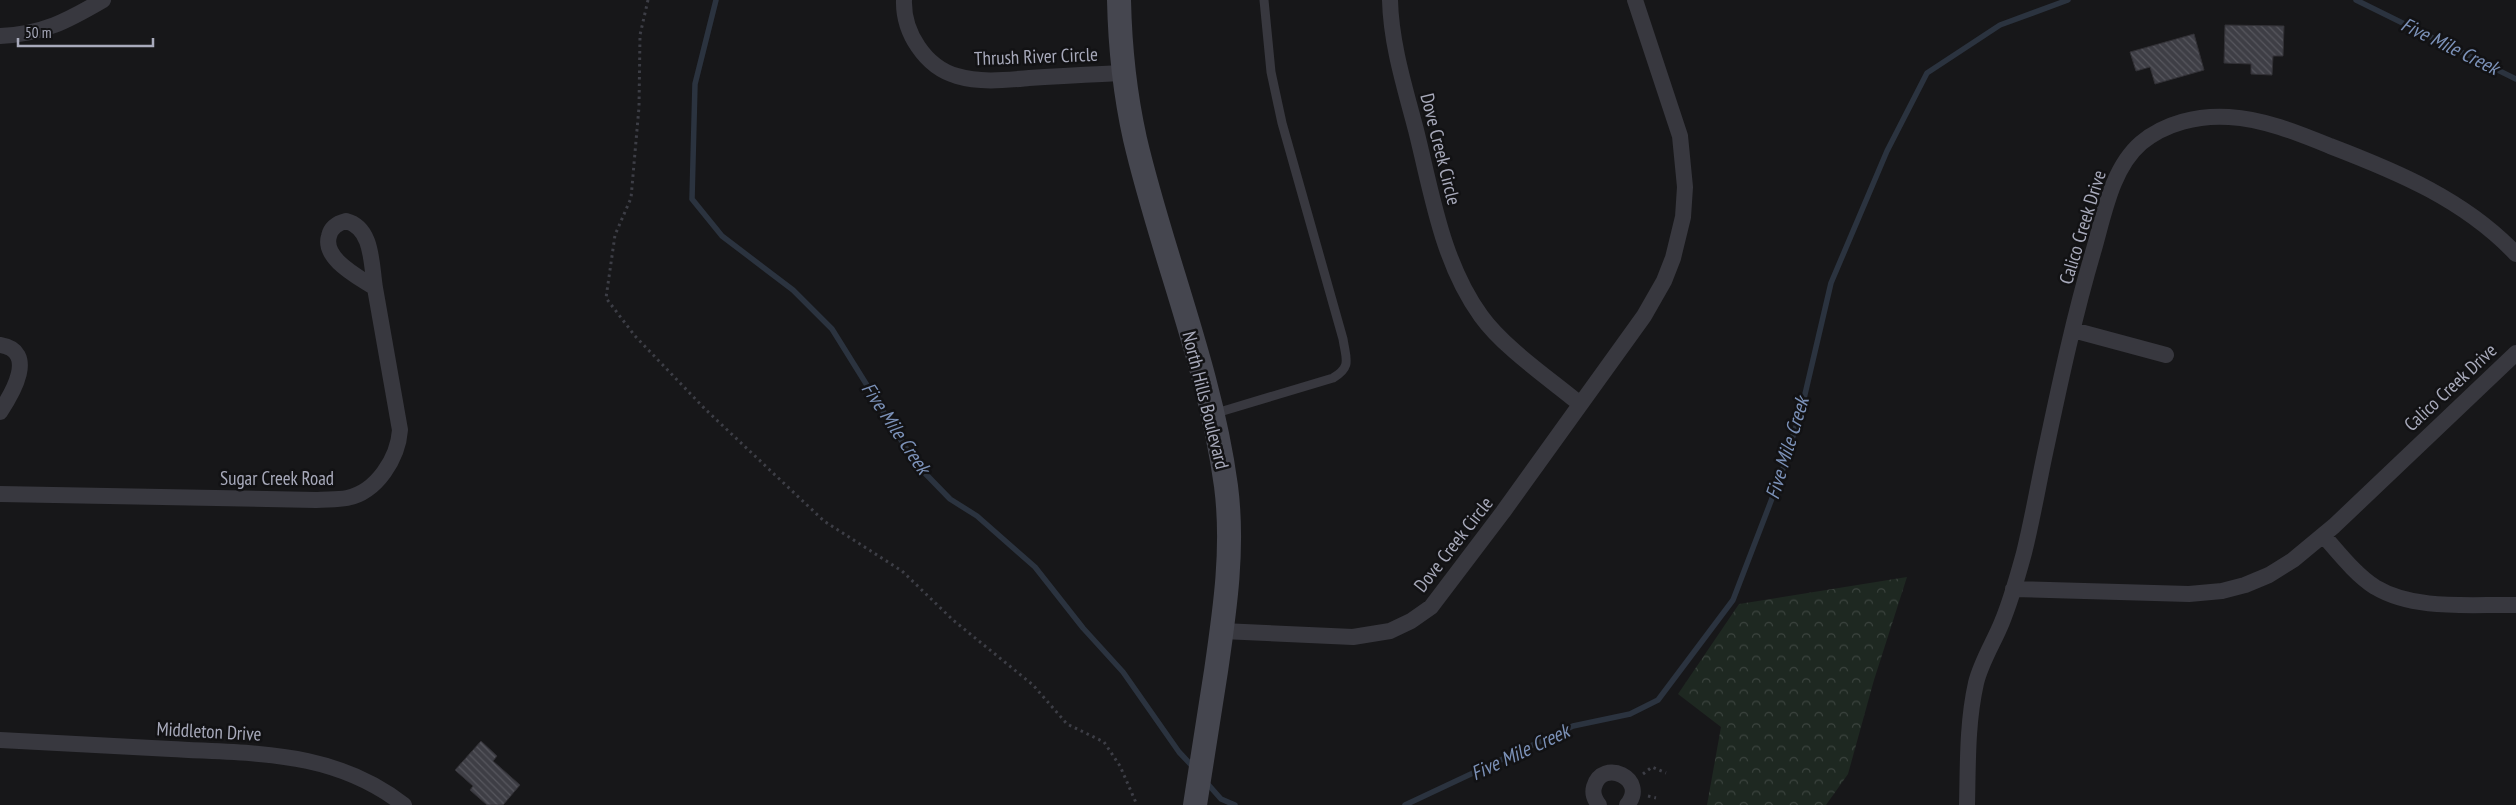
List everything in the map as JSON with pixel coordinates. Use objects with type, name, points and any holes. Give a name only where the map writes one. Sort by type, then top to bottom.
[{"type":"street","points":[[0,36],[42,31],[70,19],[103,0]]},
{"type":"street","name":"Thrush River Circle","points":[[904,0],[908,27],[918,47],[934,64],[956,76],[997,80],[1125,72]]},
{"type":"street","name":"North Hills Boulevard","points":[[1119,0],[1120,33],[1130,115],[1144,174],[1220,445],[1226,488],[1230,549],[1228,593],[1195,805]]},
{"type":"street","name":"Dove Creek Circle","points":[[1390,0],[1396,50],[1446,251],[1462,287],[1482,317],[1499,336],[1580,404]]},
{"type":"street","name":"Dove Creek Circle","points":[[1222,630],[1353,637],[1390,630],[1411,621],[1431,607],[1644,316],[1660,288],[1673,258],[1683,217],[1685,187],[1680,136],[1635,0]]},
{"type":"street","name":"Calico Creek Drive","points":[[1968,805],[1969,721],[1977,679],[2003,619],[2024,552],[2073,330],[2105,209],[2125,162],[2141,143],[2159,130],[2205,117],[2230,117],[2258,121],[2292,131],[2397,171],[2460,207],[2489,229],[2516,254]]},
{"type":"street","name":"Sugar Creek Road","points":[[0,494],[316,500],[348,498],[363,492],[386,470],[399,446],[400,430],[375,288]]},
{"type":"street","points":[[2073,330],[2166,355]]},
{"type":"street","points":[[0,345],[11,348],[18,354],[22,363],[0,413],[0,428]]},
{"type":"street","name":"Calico Creek Drive","points":[[2013,589],[2188,594],[2222,591],[2245,585],[2270,575],[2293,560],[2323,535],[2516,353]]},
{"type":"street","points":[[2323,535],[2356,572],[2376,587],[2400,598],[2452,604],[2516,605]]},
{"type":"street","name":"Middleton Drive","points":[[0,740],[298,757],[354,774],[404,805]]},
{"type":"street","points":[[1599,805],[1593,790],[1598,778],[1604,774],[1616,772],[1628,778],[1631,784],[1632,798],[1627,805]]},
{"type":"lane","points":[[1212,415],[1333,378],[1343,372],[1346,366],[1343,339],[1282,123],[1271,72],[1264,0]]},
{"type":"path","points":[[648,0],[640,35],[639,107],[631,198],[615,235],[606,298],[635,336],[705,409],[824,521],[902,571],[953,620],[1033,685],[1067,724],[1104,742],[1120,766],[1137,805]]},
{"type":"path","points":[[1631,784],[1652,767],[1666,773]]},
{"type":"green space","points":[[1907,577],[1874,680],[1848,774],[1826,805],[1707,805],[1721,727],[1678,694],[1739,604]]},
{"type":"building","points":[[2225,25],[2284,26],[2283,56],[2273,56],[2272,75],[2251,74],[2251,64],[2224,63]]},
{"type":"building","points":[[2194,34],[2204,70],[2155,84],[2150,67],[2136,71],[2130,52]]},
{"type":"building","points":[[481,741],[497,756],[493,761],[520,785],[503,805],[487,805],[470,790],[473,786],[455,770]]},
{"type":"waterway","name":"Five Mile Creek","points":[[716,0],[695,84],[692,199],[722,236],[793,290],[832,329],[916,464],[950,499],[977,516],[1035,567],[1083,628],[1123,672],[1179,752],[1195,769]]},
{"type":"waterway","name":"Five Mile Creek","points":[[1405,805],[1573,726],[1630,714],[1658,700],[1733,600],[1781,475],[1802,407],[1831,283],[1887,151],[1927,73],[2000,25],[2068,0]]},
{"type":"waterway","name":"Five Mile Creek","points":[[2356,0],[2516,79]]},
{"type":"waterway","name":"Five Mile Creek","points":[[1206,782],[1221,799],[1235,805]]}]
